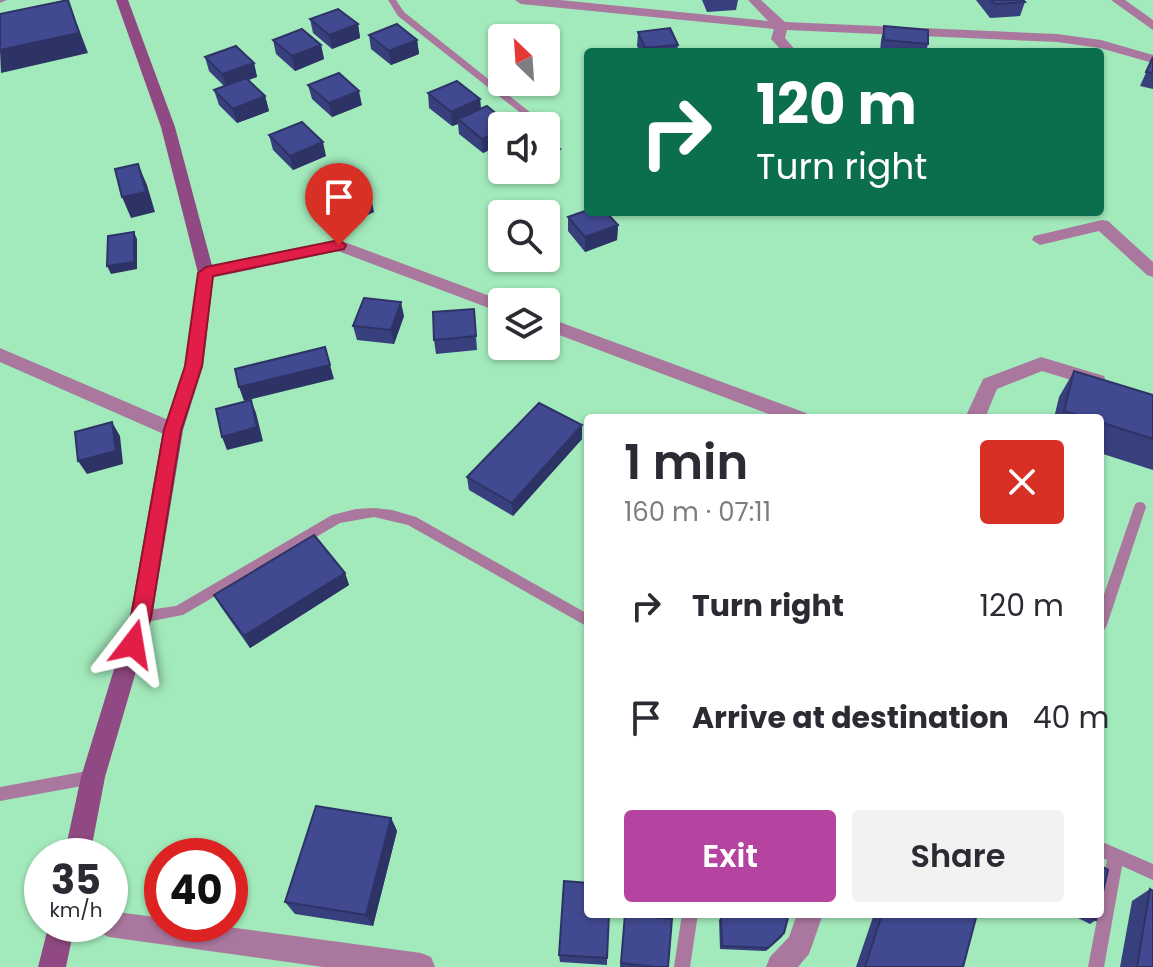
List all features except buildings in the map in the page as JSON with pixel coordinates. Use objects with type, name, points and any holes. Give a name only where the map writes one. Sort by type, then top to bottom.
[{"type":"street","points":[[81,838],[93,777],[141,617],[173,430],[194,366],[206,273],[168,127],[122,0]]},
{"type":"street","points":[[521,0],[781,26],[1057,38],[1101,44],[1153,59]]},
{"type":"street","points":[[754,0],[781,26]]},
{"type":"street","points":[[1117,0],[1153,26]]},
{"type":"street","points":[[781,26],[778,39],[786,48]]},
{"type":"street","points":[[1040,240],[1102,225],[1153,271]]},
{"type":"street","points":[[206,273],[339,245],[488,302]]},
{"type":"street","points":[[560,328],[788,414]]},
{"type":"street","points":[[0,355],[173,430]]},
{"type":"street","points":[[977,414],[990,384],[1041,364],[1111,386]]},
{"type":"street","points":[[780,967],[800,945],[809,918]]},
{"type":"street","points":[[128,927],[421,967]]},
{"type":"street","points":[[52,967],[58,942]]},
{"type":"lane","points":[[392,0],[401,14],[524,112]]},
{"type":"lane","points":[[1104,613],[1140,507]]},
{"type":"lane","points":[[141,617],[178,611],[336,519],[361,511],[385,511],[412,521],[584,619]]},
{"type":"lane","points":[[0,794],[93,777]]},
{"type":"lane","points":[[1104,890],[1108,852],[1153,872]]},
{"type":"lane","points":[[682,967],[689,918]]},
{"type":"lane","points":[[1096,967],[1101,918]]},
{"type":"route","points":[[133,644],[141,617],[173,430],[194,366],[206,273],[339,245]]}]
